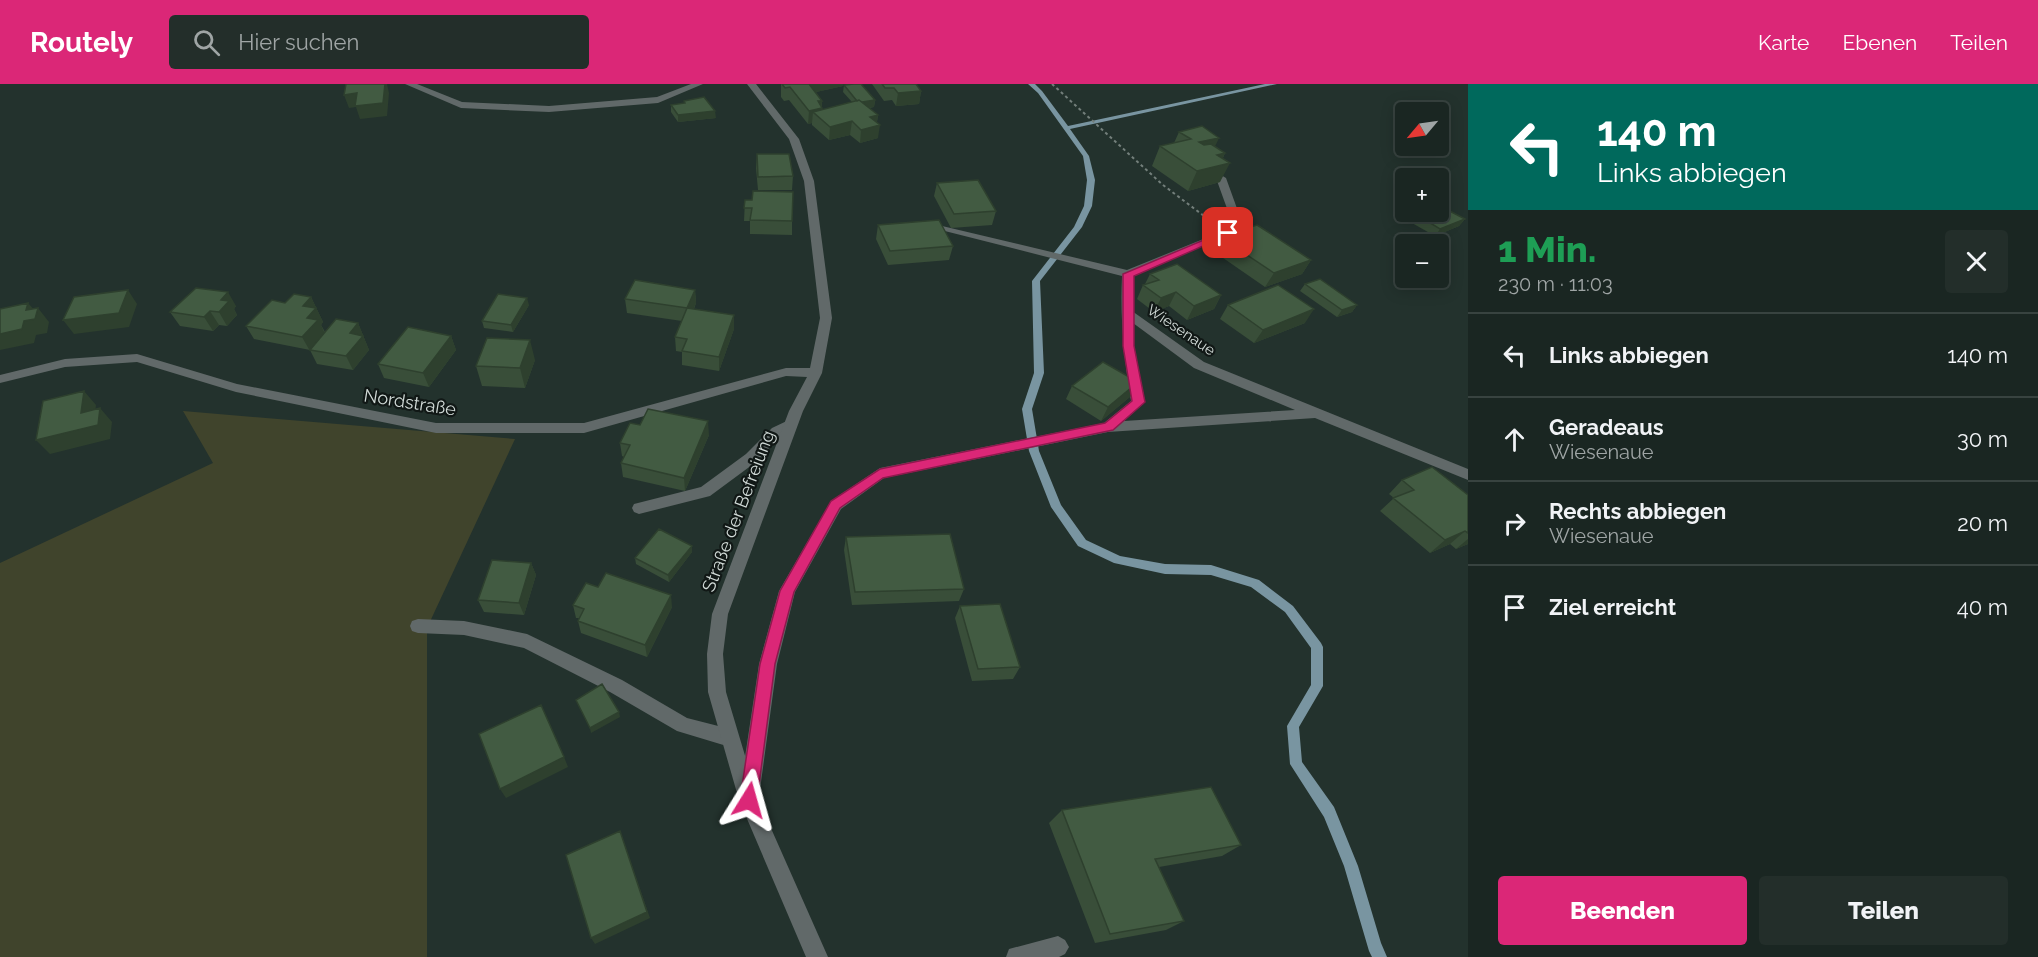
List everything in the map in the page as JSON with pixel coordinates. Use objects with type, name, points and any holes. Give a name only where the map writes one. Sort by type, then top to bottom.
[{"type":"street","points":[[409,84],[461,105],[549,109],[658,100],[699,84]]},
{"type":"street","name":"Straße der Befreiung","points":[[752,84],[794,139],[809,181],[826,318],[816,373],[791,424],[720,614],[715,654],[717,692],[749,800],[817,957]]},
{"type":"street","points":[[915,224],[927,223],[1128,274],[1228,233],[1234,214],[1221,178]]},
{"type":"street","name":"Wiesenaue","points":[[1128,274],[1126,312],[1199,365],[1468,475]]},
{"type":"street","points":[[1108,427],[1138,402],[1128,346],[1126,312]]},
{"type":"street","name":"Nordstraße","points":[[0,379],[65,363],[137,358],[236,388],[436,428],[584,428],[786,372],[816,373]]},
{"type":"street","points":[[749,800],[768,664],[787,591],[836,505],[880,473],[1053,436],[1108,427],[1320,413]]},
{"type":"street","points":[[639,508],[705,492],[751,458],[777,431],[791,424]]},
{"type":"street","points":[[418,626],[464,628],[527,641],[616,686],[683,725],[730,738]]},
{"type":"street","points":[[1017,957],[1058,947]]},
{"type":"path","points":[[1052,84],[1163,185],[1228,233]]},
{"type":"green space","points":[[183,411],[515,439],[427,628],[427,957],[0,957],[0,563],[213,463]]},
{"type":"building","points":[[346,84],[385,84],[383,103],[355,106],[357,93],[344,95]]},
{"type":"building","points":[[782,84],[809,84],[822,101],[818,101],[822,108],[809,111],[790,87],[785,88]]},
{"type":"building","points":[[861,84],[875,100],[857,101],[844,85]]},
{"type":"building","points":[[882,84],[916,84],[921,91],[898,93],[894,88],[885,88]]},
{"type":"building","points":[[704,97],[715,111],[678,115],[671,105],[685,103],[684,101]]},
{"type":"building","points":[[859,100],[878,115],[870,117],[880,125],[861,130],[852,121],[830,127],[813,112]]},
{"type":"building","points":[[1202,126],[1219,138],[1199,142],[1204,145],[1211,144],[1225,153],[1217,155],[1230,163],[1197,171],[1160,146],[1191,139],[1179,132]]},
{"type":"building","points":[[757,154],[789,154],[793,176],[758,177]]},
{"type":"building","points":[[978,180],[996,211],[954,214],[937,183]]},
{"type":"building","points":[[753,191],[793,192],[792,221],[750,220],[752,208],[744,208],[745,200],[752,200]]},
{"type":"building","points":[[1449,211],[1465,219],[1440,229],[1428,222],[1449,222]]},
{"type":"building","points":[[939,220],[953,246],[890,251],[878,225]]},
{"type":"building","points":[[1257,225],[1311,260],[1274,273],[1220,237]]},
{"type":"building","points":[[1177,264],[1221,295],[1194,306],[1176,292],[1161,298],[1143,285],[1159,280],[1150,274]]},
{"type":"building","points":[[1320,279],[1357,305],[1342,310],[1305,284]]},
{"type":"building","points":[[635,280],[695,290],[687,308],[625,299]]},
{"type":"building","points":[[1278,285],[1314,309],[1263,330],[1228,305]]},
{"type":"building","points":[[196,288],[228,292],[221,300],[229,301],[219,312],[210,311],[204,317],[170,312]]},
{"type":"building","points":[[128,290],[119,313],[63,320],[74,297]]},
{"type":"building","points":[[294,294],[311,297],[303,306],[316,308],[307,318],[318,320],[302,337],[246,326],[272,300],[285,303]]},
{"type":"building","points":[[498,294],[527,298],[511,325],[482,321]]},
{"type":"building","points":[[28,303],[26,310],[38,308],[35,319],[24,321],[22,329],[0,334],[0,309]]},
{"type":"building","points":[[687,308],[734,315],[719,357],[682,351],[687,339],[675,337]]},
{"type":"building","points":[[336,319],[358,323],[350,333],[363,336],[346,356],[310,350]]},
{"type":"building","points":[[408,327],[451,336],[423,373],[378,364]]},
{"type":"building","points":[[487,338],[530,340],[520,368],[476,366]]},
{"type":"building","points":[[1103,362],[1138,382],[1108,407],[1072,386]]},
{"type":"building","points":[[84,391],[81,413],[100,408],[98,425],[36,440],[43,401]]},
{"type":"building","points":[[648,409],[708,421],[684,478],[621,463],[630,445],[620,443],[630,423],[640,425]]},
{"type":"building","points":[[1432,467],[1468,495],[1468,533],[1465,531],[1445,540],[1393,498],[1414,490],[1402,480]]},
{"type":"building","points":[[659,529],[692,546],[668,575],[635,558]]},
{"type":"building","points":[[950,534],[964,589],[855,592],[846,537]]},
{"type":"building","points":[[492,560],[531,563],[519,603],[478,600]]},
{"type":"building","points":[[606,573],[671,595],[645,645],[578,621],[584,609],[573,605],[586,583],[598,587]]},
{"type":"building","points":[[1000,604],[1020,667],[978,669],[960,606]]},
{"type":"building","points":[[602,684],[619,712],[590,728],[576,700]]},
{"type":"building","points":[[541,705],[564,757],[500,789],[479,734]]},
{"type":"building","points":[[1211,787],[1241,845],[1155,859],[1184,921],[1110,934],[1062,810]]},
{"type":"building","points":[[620,831],[647,912],[591,938],[566,855]]},
{"type":"waterway","points":[[1031,84],[1040,92],[1086,156],[1091,180],[1088,206],[1078,227],[1036,281],[1039,373],[1027,409],[1034,451],[1056,507],[1082,543],[1118,560],[1165,569],[1211,570],[1255,583],[1289,609],[1317,647],[1317,686],[1293,726],[1296,764],[1329,812],[1351,866],[1374,946],[1380,957]]},
{"type":"waterway","points":[[1066,128],[1274,84]]},
{"type":"route","points":[[749,800],[768,664],[787,591],[836,505],[880,473],[1053,436],[1108,427],[1138,402],[1128,346],[1126,312],[1128,274],[1228,233]]}]
